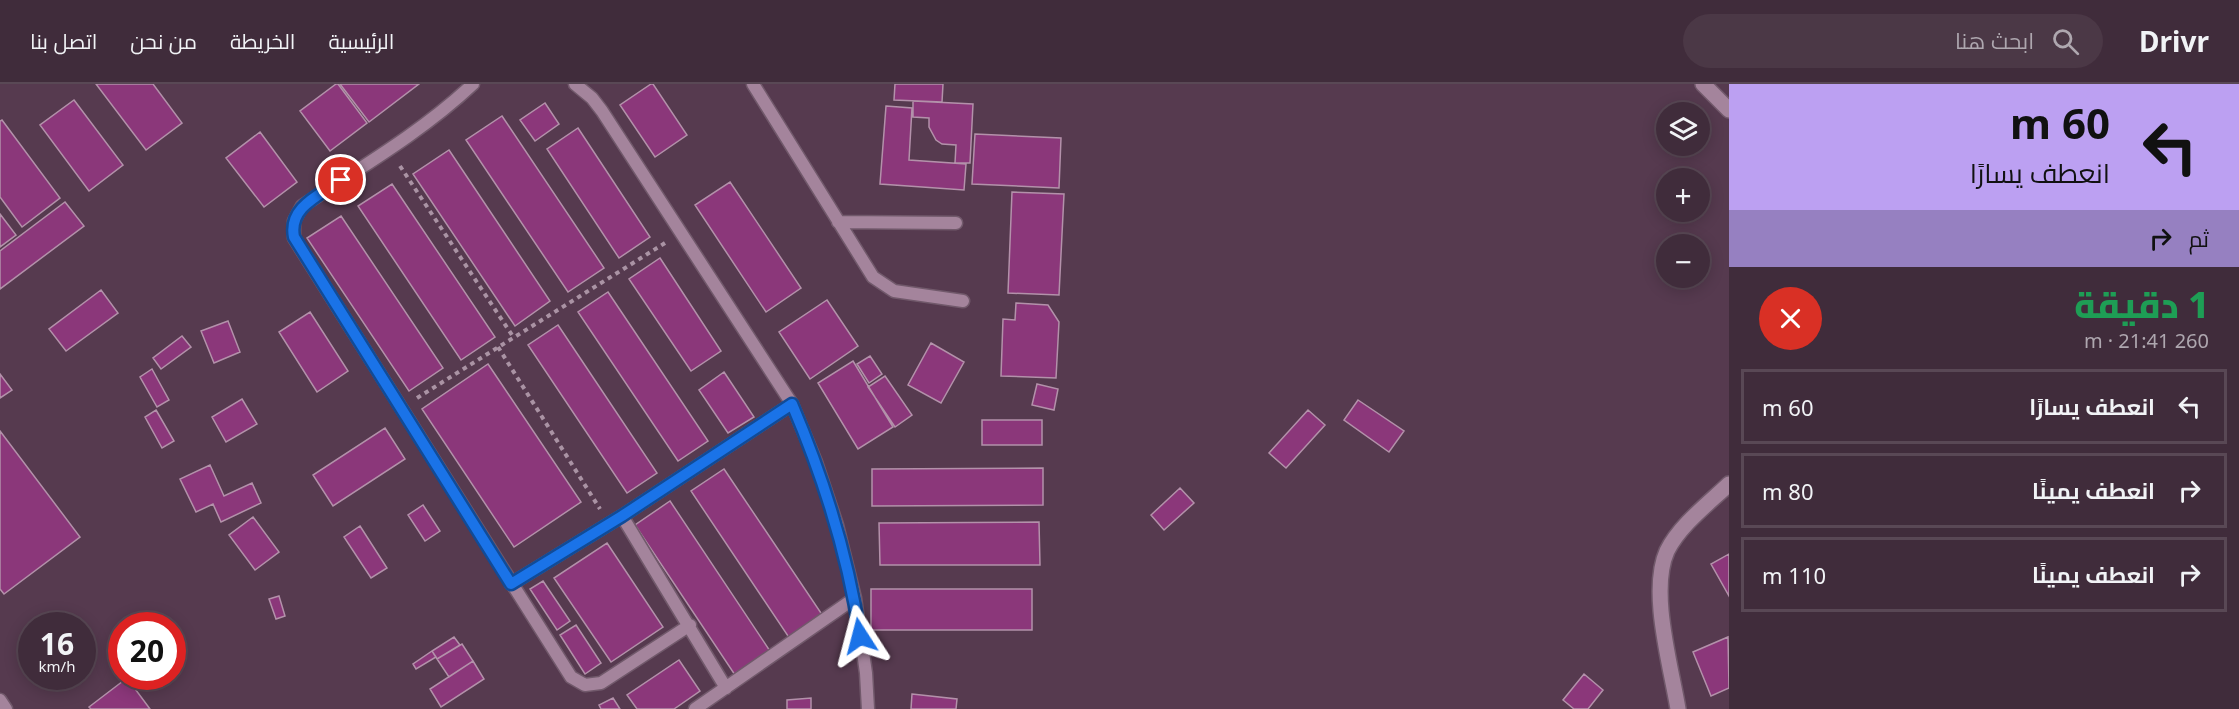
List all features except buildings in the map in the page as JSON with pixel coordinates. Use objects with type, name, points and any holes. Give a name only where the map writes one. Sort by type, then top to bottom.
[{"type":"street","points":[[1703,84],[1729,110]]},
{"type":"street","points":[[1678,709],[1660,601],[1661,570],[1668,551],[1679,534],[1729,484]]},
{"type":"lane","points":[[473,84],[389,148],[302,206],[297,213],[293,229],[299,245],[566,671],[577,682],[585,685],[601,683],[690,625]]},
{"type":"lane","points":[[575,84],[597,105],[792,404],[816,462],[837,525],[855,598],[866,674],[868,709]]},
{"type":"lane","points":[[753,84],[873,278],[882,285],[906,295],[963,301]]},
{"type":"lane","points":[[838,222],[956,223]]},
{"type":"lane","points":[[511,584],[622,516],[792,404]]},
{"type":"lane","points":[[622,516],[726,688]]},
{"type":"lane","points":[[695,709],[855,598]]},
{"type":"lane","points":[[0,700],[6,709]]},
{"type":"path","points":[[389,148],[513,338]]},
{"type":"path","points":[[401,408],[681,233]]},
{"type":"path","points":[[498,347],[609,523]]},
{"type":"route","points":[[341,180],[302,206],[294,221],[294,237],[511,584],[622,516],[792,404],[816,462],[837,525],[855,598],[860,636]]}]
